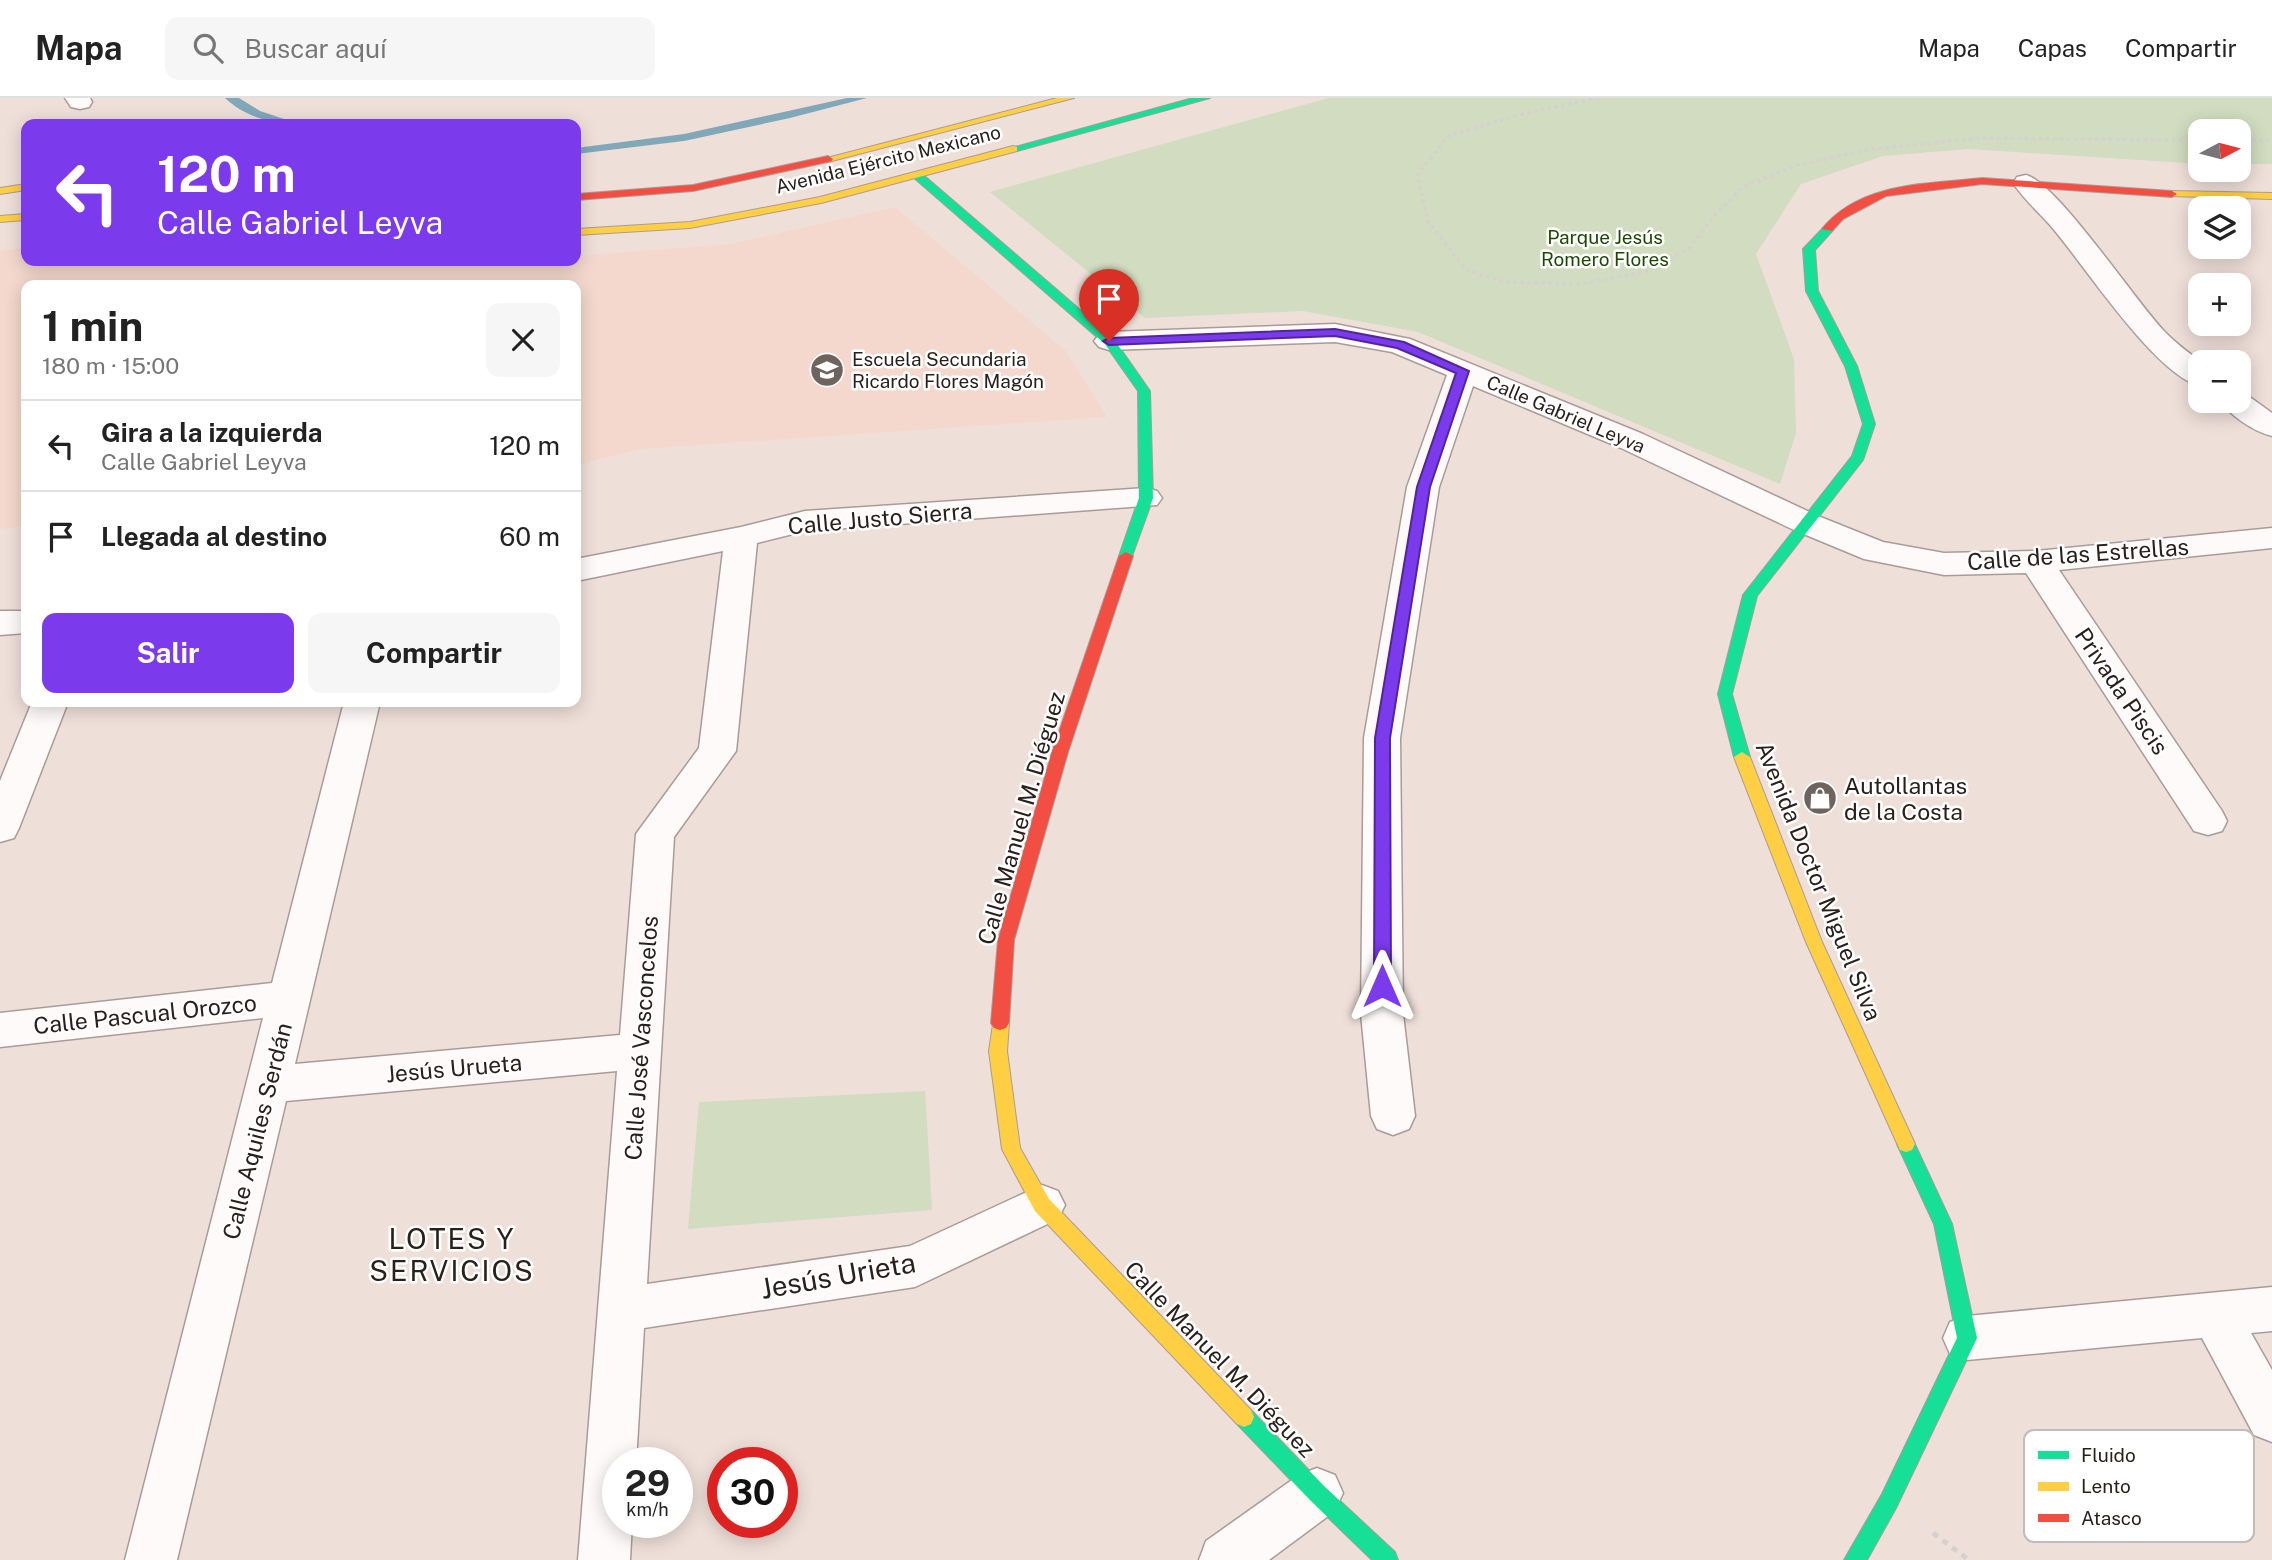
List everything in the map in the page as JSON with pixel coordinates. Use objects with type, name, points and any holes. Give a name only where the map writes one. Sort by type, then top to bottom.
[{"type":"street","name":"Avenida Ejército Mexicano","points":[[581,197],[693,188],[801,166],[1069,98]]},
{"type":"street","name":"Avenida Ejército Mexicano","points":[[581,232],[690,225],[821,200],[1205,98]]},
{"type":"street","name":"Calle Manuel M. Diéguez","points":[[917,175],[1109,341],[1144,391],[1146,498],[1060,752],[1006,940],[998,1051],[1012,1149],[1042,1205],[1317,1493],[1387,1560]]},
{"type":"street","name":"Avenida Doctor Miguel Silva","points":[[1967,1338],[1943,1224],[1814,942],[1744,764],[1725,694],[1750,595],[1858,457],[1869,424],[1851,366],[1812,291],[1809,249],[1839,217],[1883,193],[1982,181],[2198,196],[2272,196]]},
{"type":"street","points":[[2026,183],[2064,224],[2154,338],[2188,367]]},
{"type":"street","points":[[0,191],[21,188]]},
{"type":"street","points":[[0,219],[21,217]]},
{"type":"street","name":"Calle Gabriel Leyva","points":[[1109,341],[1335,333],[1400,345],[1632,441],[1806,523]]},
{"type":"street","points":[[1393,1116],[1382,1014],[1382,738],[1423,487],[1463,371]]},
{"type":"street","points":[[2251,412],[2272,427]]},
{"type":"street","name":"Calle Justo Sierra","points":[[581,569],[741,537],[805,521],[1146,498]]},
{"type":"street","name":"Calle de las Estrellas","points":[[1806,523],[1876,551],[1944,564],[2036,562],[2272,538]]},
{"type":"street","name":"Calle José Vasconcelos","points":[[604,1560],[655,834],[717,751],[741,537]]},
{"type":"street","name":"Privada Piscis","points":[[2036,562],[2208,821]]},
{"type":"street","points":[[0,624],[21,622]]},
{"type":"street","points":[[0,828],[48,707]]},
{"type":"street","name":"Calle Aquiles Serdán","points":[[151,1560],[361,707]]},
{"type":"street","name":"Calle Pascual Orozco","points":[[0,1030],[289,998]]},
{"type":"street","name":"Jesús Urueta","points":[[268,1084],[639,1051]]},
{"type":"street","name":"Jesús Urieta","points":[[622,1309],[915,1266],[1042,1205]]},
{"type":"street","points":[[1855,1560],[1889,1501],[1967,1338],[2272,1309]]},
{"type":"street","points":[[2214,1314],[2272,1418]]},
{"type":"street","points":[[1225,1560],[1317,1493]]},
{"type":"path","points":[[1599,98],[1529,111],[1448,136],[1417,174],[1429,221],[1465,269],[1504,282],[1580,284],[1649,271],[1689,248],[1714,216],[1743,187],[1798,165],[1871,149],[1983,138],[2188,140]]},
{"type":"path","points":[[2251,140],[2272,139]]},
{"type":"shaded area","name":"Escuela Secundaria Ricardo Flores Magón","points":[[895,207],[1066,351],[1107,417],[640,449],[581,464],[581,280],[21,280],[21,527],[0,529],[0,251],[21,248],[21,266],[581,266],[581,256],[731,244]]},
{"type":"green space","name":"Parque Jesús Romero Flores","points":[[1329,98],[2272,98],[2272,164],[2251,164],[2251,119],[2188,119],[2188,163],[1969,149],[1883,156],[1801,184],[1756,254],[1794,359],[1796,433],[1780,484],[1418,332],[1303,311],[1145,318],[990,192]]},
{"type":"green space","points":[[925,1091],[932,1210],[688,1229],[699,1102]]},
{"type":"waterway","points":[[231,98],[256,113],[276,119]]},
{"type":"waterway","points":[[581,151],[684,137],[861,98]]},
{"type":"traffic: fast","points":[[1013,149],[1205,98]]},
{"type":"traffic: fast","points":[[917,175],[1109,341],[1144,391],[1146,498],[1126,556]]},
{"type":"traffic: fast","points":[[1742,757],[1725,694],[1750,595],[1858,457],[1869,424],[1851,366],[1812,291],[1809,249],[1828,229]]},
{"type":"traffic: fast","points":[[1855,1560],[1889,1501],[1967,1338],[1943,1224],[1906,1144]]},
{"type":"traffic: fast","points":[[1244,1417],[1317,1493],[1387,1560]]},
{"type":"traffic: slow","points":[[828,159],[1069,98]]},
{"type":"traffic: slow","points":[[581,232],[690,225],[821,200],[1013,149]]},
{"type":"traffic: slow","points":[[0,191],[21,188]]},
{"type":"traffic: slow","points":[[2172,194],[2272,196]]},
{"type":"traffic: slow","points":[[0,219],[21,217]]},
{"type":"traffic: slow","points":[[1742,757],[1814,942],[1906,1144]]},
{"type":"traffic: slow","points":[[1000,1023],[998,1051],[1011,1149],[1042,1205],[1244,1417]]},
{"type":"traffic: jam","points":[[581,197],[693,188],[828,159]]},
{"type":"traffic: jam","points":[[1828,229],[1839,217],[1883,193],[1982,181],[2172,194]]},
{"type":"traffic: jam","points":[[1000,1023],[1006,940],[1060,752],[1126,556]]},
{"type":"place","name":"Escuela Secundaria Ricardo Flores Magón","points":[[827,370]]},
{"type":"place","name":"Autollantas de la Costa","points":[[1820,798]]},
{"type":"district","name":"LOTES Y SERVICIOS","points":[[452,1254]]},
{"type":"route","points":[[1109,341],[1335,333],[1400,345],[1463,371],[1423,487],[1382,738],[1382,986]]}]
